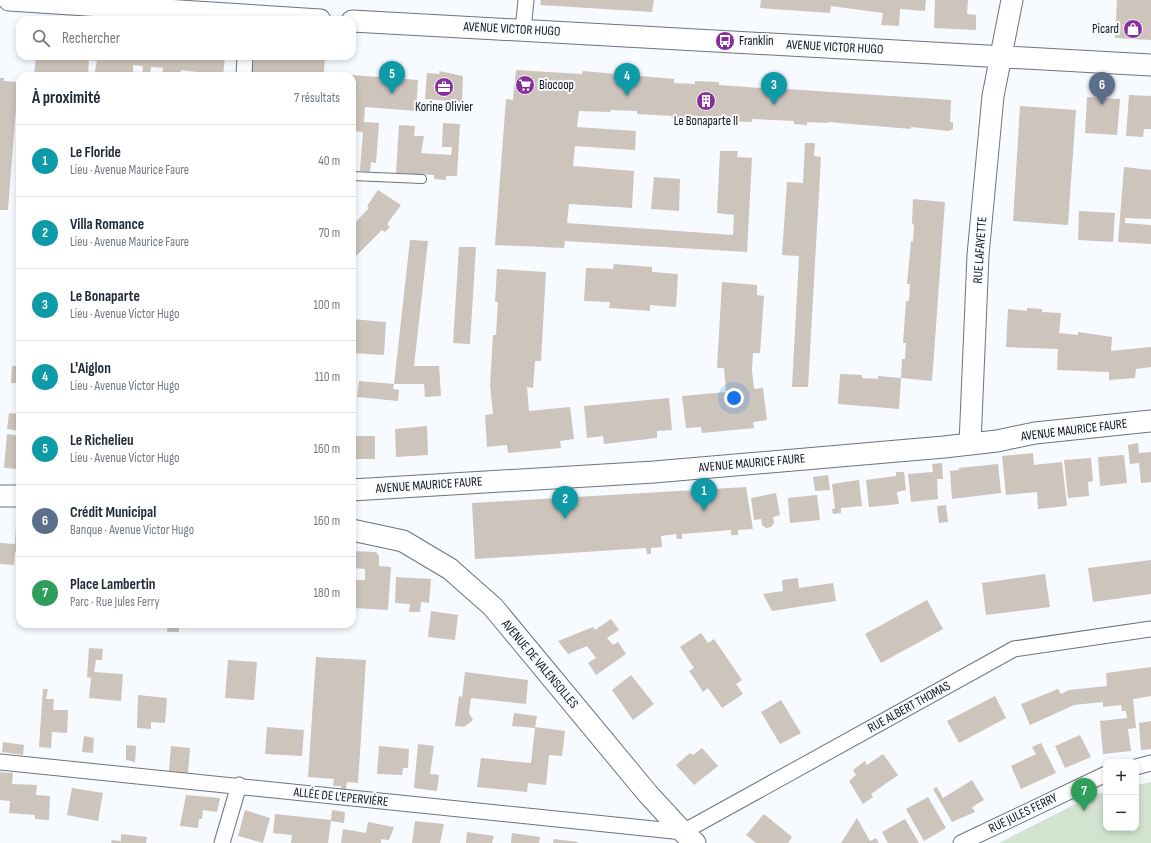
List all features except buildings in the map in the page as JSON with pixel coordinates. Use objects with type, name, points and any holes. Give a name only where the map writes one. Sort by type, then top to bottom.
[{"type":"street","points":[[17,0],[223,16]]},
{"type":"street","points":[[523,30],[526,0]]},
{"type":"street","name":"RUE LAFAYETTE","points":[[970,444],[978,255],[992,96],[1012,0]]},
{"type":"street","name":"AVENUE VICTOR HUGO","points":[[356,22],[1151,65]]},
{"type":"street","points":[[244,72],[245,60]]},
{"type":"street","name":"AVENUE MAURICE FAURE","points":[[356,490],[654,472],[970,444],[1035,433],[1151,421]]},
{"type":"street","points":[[0,496],[16,496]]},
{"type":"street","name":"AVENUE DE VALENSOLLES","points":[[356,531],[403,541],[450,569],[493,607],[648,794],[689,838]]},
{"type":"street","name":"RUE ALBERT THOMAS","points":[[689,838],[1014,649],[1151,629]]},
{"type":"street","name":"ALLÉE DE L'EPERVIÈRE","points":[[0,762],[239,785],[689,838]]},
{"type":"street","points":[[1139,766],[1151,763]]},
{"type":"street","name":"RUE JULES FERRY","points":[[961,843],[1103,775]]},
{"type":"street","points":[[222,843],[239,785]]},
{"type":"lane","points":[[356,176],[422,179]]},
{"type":"green space","points":[[1151,782],[1151,843],[999,843],[1095,794],[1103,793],[1103,831],[1139,831],[1139,784]]},
{"type":"place","name":"Picard","points":[[1133,29]]},
{"type":"place","name":"Franklin","points":[[725,41]]},
{"type":"place","name":"Biocoop","points":[[525,85]]},
{"type":"place","name":"Korine Olivier","points":[[444,87]]},
{"type":"place","name":"Le Richelieu","points":[[392,94]]},
{"type":"place","name":"L'Aiglon","points":[[627,96]]},
{"type":"place","name":"Le Bonaparte II","points":[[706,101]]},
{"type":"place","name":"Le Bonaparte","points":[[774,105]]},
{"type":"place","name":"Crédit Municipal","points":[[1102,105]]},
{"type":"place","name":"Le Floride","points":[[704,511]]},
{"type":"place","name":"Villa Romance","points":[[565,519]]},
{"type":"place","name":"Place Lambertin","points":[[1084,811]]}]
